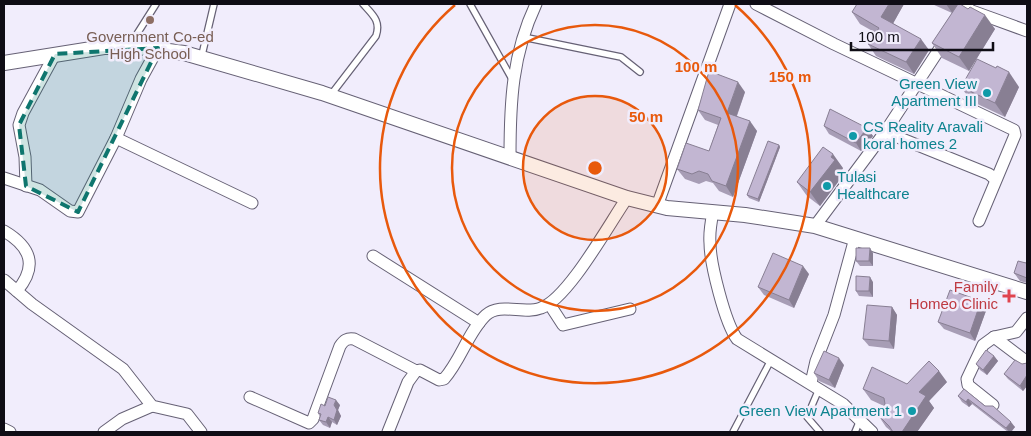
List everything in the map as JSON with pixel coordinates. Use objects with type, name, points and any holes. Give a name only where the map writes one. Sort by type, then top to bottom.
[{"type":"street","points":[[510,157],[512,79],[523,37],[536,4]]},
{"type":"street","points":[[656,206],[730,4]]},
{"type":"street","points":[[756,4],[1014,130],[1015,135],[979,221]]},
{"type":"street","points":[[815,226],[885,132],[967,6],[1027,31]]},
{"type":"street","points":[[4,63],[104,47],[158,48],[330,96],[626,198],[656,206],[815,226],[1027,292]]},
{"type":"street","points":[[4,178],[40,190],[70,211],[78,212],[116,138],[141,79],[158,48]]},
{"type":"street","points":[[26,186],[25,157],[18,125],[55,54]]},
{"type":"street","points":[[885,132],[989,174],[995,179]]},
{"type":"street","points":[[116,138],[252,203]]},
{"type":"street","points":[[250,397],[309,423],[313,419],[340,346],[348,338],[354,339],[416,371],[420,370],[439,380],[444,379],[479,323],[488,314],[496,310],[524,312],[550,305],[562,295],[626,198]]},
{"type":"street","points":[[712,212],[711,253],[730,326],[741,343],[815,386],[860,419],[872,432]]},
{"type":"street","points":[[4,231],[15,238],[29,256],[30,266],[26,280],[17,291]]},
{"type":"street","points":[[815,386],[816,361],[834,315],[855,238]]},
{"type":"street","points":[[373,256],[479,323]]},
{"type":"street","points":[[4,280],[122,369],[152,406]]},
{"type":"street","points":[[550,305],[563,325],[630,309]]},
{"type":"street","points":[[993,405],[966,383],[983,345],[994,337],[1016,332],[1027,318]]},
{"type":"street","points":[[994,337],[1027,362]]},
{"type":"street","points":[[388,432],[408,382],[416,371]]},
{"type":"street","points":[[104,432],[122,419],[152,406],[187,414],[201,432]]},
{"type":"street","points":[[4,429],[10,432]]},
{"type":"lane","points":[[129,47],[156,4]]},
{"type":"lane","points":[[201,59],[214,4]]},
{"type":"lane","points":[[330,96],[376,36],[379,27],[376,18],[363,4]]},
{"type":"lane","points":[[470,4],[512,79]]},
{"type":"lane","points":[[523,37],[620,57],[640,72]]},
{"type":"lane","points":[[732,432],[771,360]]},
{"type":"lane","points":[[815,386],[808,417],[820,432]]},
{"type":"lane","points":[[855,432],[860,419]]},
{"type":"highlighted area","points":[[158,48],[78,212],[26,186],[19,125],[55,54]]},
{"type":"building","points":[[857,4],[889,4],[881,17],[921,39],[906,62],[868,44],[879,28],[852,12]]},
{"type":"building","points":[[958,4],[968,9],[970,7],[985,15],[959,57],[932,43]]},
{"type":"building","points":[[977,59],[1009,72],[995,103],[961,87]]},
{"type":"building","points":[[709,71],[738,82],[727,113],[750,121],[726,186],[712,181],[708,174],[699,171],[692,174],[677,169],[686,143],[709,151],[721,118],[698,110]]},
{"type":"building","points":[[830,109],[867,128],[856,143],[824,126]]},
{"type":"building","points":[[768,141],[779,145],[758,199],[747,195]]},
{"type":"building","points":[[823,147],[833,154],[831,157],[835,160],[810,192],[797,182]]},
{"type":"building","points":[[856,248],[870,248],[869,261],[856,261]]},
{"type":"building","points":[[773,253],[803,266],[789,300],[758,287]]},
{"type":"building","points":[[1027,260],[1027,278],[1014,273],[1018,261],[1026,263]]},
{"type":"building","points":[[856,276],[870,277],[869,291],[856,291]]},
{"type":"building","points":[[950,290],[981,301],[970,333],[938,322]]},
{"type":"building","points":[[867,305],[892,307],[889,341],[863,339]]},
{"type":"building","points":[[986,350],[994,356],[983,370],[976,364]]},
{"type":"building","points":[[824,351],[839,358],[829,380],[814,373]]},
{"type":"building","points":[[1015,360],[1022,364],[1027,363],[1027,375],[1020,386],[1004,374]]},
{"type":"building","points":[[929,361],[939,371],[919,392],[926,396],[902,432],[893,432],[878,415],[885,404],[884,398],[863,389],[872,367],[907,384]]},
{"type":"building","points":[[964,389],[985,406],[993,406],[1011,422],[1006,428],[968,399],[966,402],[958,396]]},
{"type":"building","points":[[328,397],[336,400],[334,405],[337,410],[334,420],[328,417],[326,422],[319,420],[321,414],[318,413],[321,404],[325,406]]},
{"type":"place","name":"Government Co-ed High School","points":[[150,20]]},
{"type":"place","name":"Green View Apartment III","points":[[987,93]]},
{"type":"place","name":"CS Reality Aravali koral homes 2","points":[[853,136]]},
{"type":"place","name":"Tulasi Healthcare","points":[[827,186]]},
{"type":"place","name":"Family Homeo Clinic","points":[[1009,296]]},
{"type":"place","name":"Green View Apartment 1","points":[[912,411]]}]
